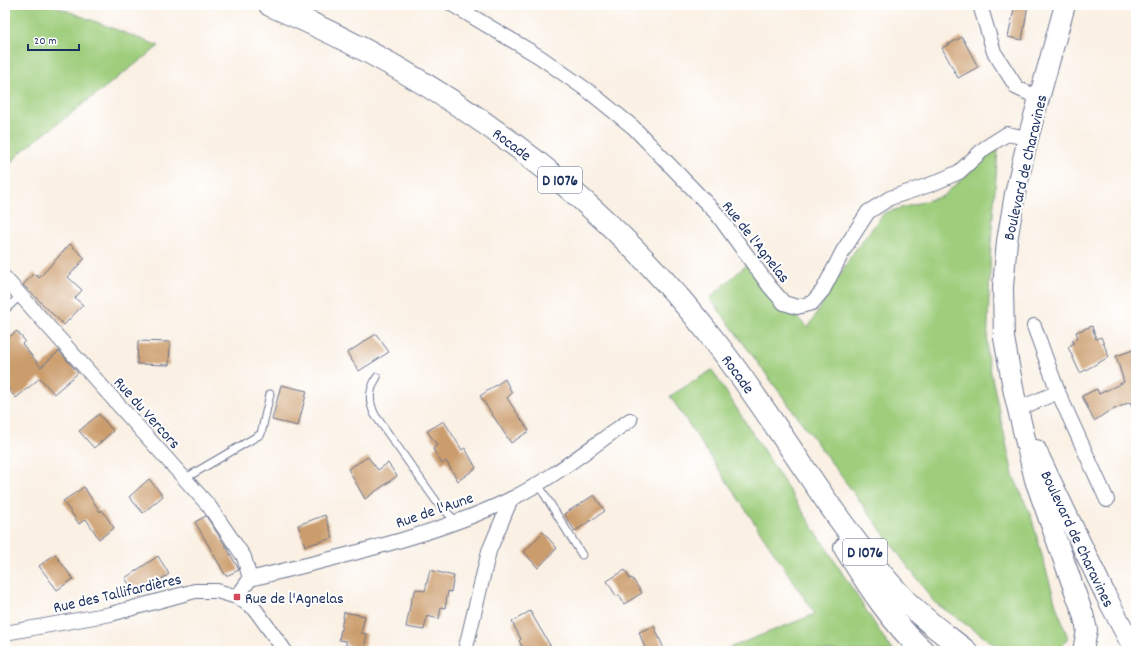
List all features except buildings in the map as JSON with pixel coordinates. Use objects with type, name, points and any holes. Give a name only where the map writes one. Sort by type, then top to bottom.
[{"type":"main road","name":"Rocade","points":[[270,5],[352,42],[399,67],[461,106],[516,145],[561,181],[613,228],[680,298],[718,344],[871,562],[902,597],[966,651]]},
{"type":"main road","name":"Boulevard de Charavines","points":[[1064,5],[1028,138],[1007,241],[1003,288],[1004,338],[1035,480],[1083,614],[1086,630],[1083,651]]},
{"type":"main road","name":"Boulevard de Charavines","points":[[1021,417],[1106,596],[1128,640],[1136,649]]},
{"type":"main road","name":"Rocade","points":[[782,437],[840,540],[870,588],[892,618],[923,651]]},
{"type":"street","name":"Rue de l'Agnelas","points":[[453,5],[540,57],[591,93],[633,127],[717,214],[770,287],[784,303],[797,307],[812,303],[823,290],[843,251],[868,212],[890,198],[932,184],[959,172],[985,148],[1007,134],[1028,138]]},
{"type":"street","points":[[980,5],[994,52],[1017,88],[1039,98]]},
{"type":"street","name":"Rue du Vercors","points":[[11,287],[209,506],[244,557],[250,579]]},
{"type":"street","points":[[1034,326],[1058,392],[1107,500]]},
{"type":"street","points":[[1021,417],[1058,392]]},
{"type":"street","name":"Rue de l'Aune","points":[[250,579],[381,546],[456,521],[511,499],[538,484],[630,420]]},
{"type":"street","points":[[466,651],[489,551],[511,499]]},
{"type":"street","points":[[237,597],[250,579]]},
{"type":"street","name":"Rue des Tallifardières","points":[[5,633],[110,614],[195,591],[218,591],[237,597],[254,608],[285,651]]},
{"type":"lane","points":[[5,310],[11,287]]},
{"type":"lane","points":[[377,377],[370,398],[370,403],[375,415],[439,505],[456,521]]},
{"type":"lane","points":[[184,478],[261,434],[270,394]]},
{"type":"lane","points":[[538,484],[582,555]]},
{"type":"green space","points":[[5,5],[52,5],[159,46],[22,151],[5,169]]},
{"type":"green space","points":[[998,150],[991,243],[987,354],[1013,475],[1031,516],[1056,605],[1068,638],[1058,651],[1004,651],[934,602],[710,298],[746,265],[808,328],[853,253],[884,213],[943,196],[991,153]]},
{"type":"green space","points":[[712,370],[891,649],[895,651],[721,651],[815,614],[670,396]]},
{"type":"place","name":"Rue de l'Agnelas","points":[[237,597]]}]
